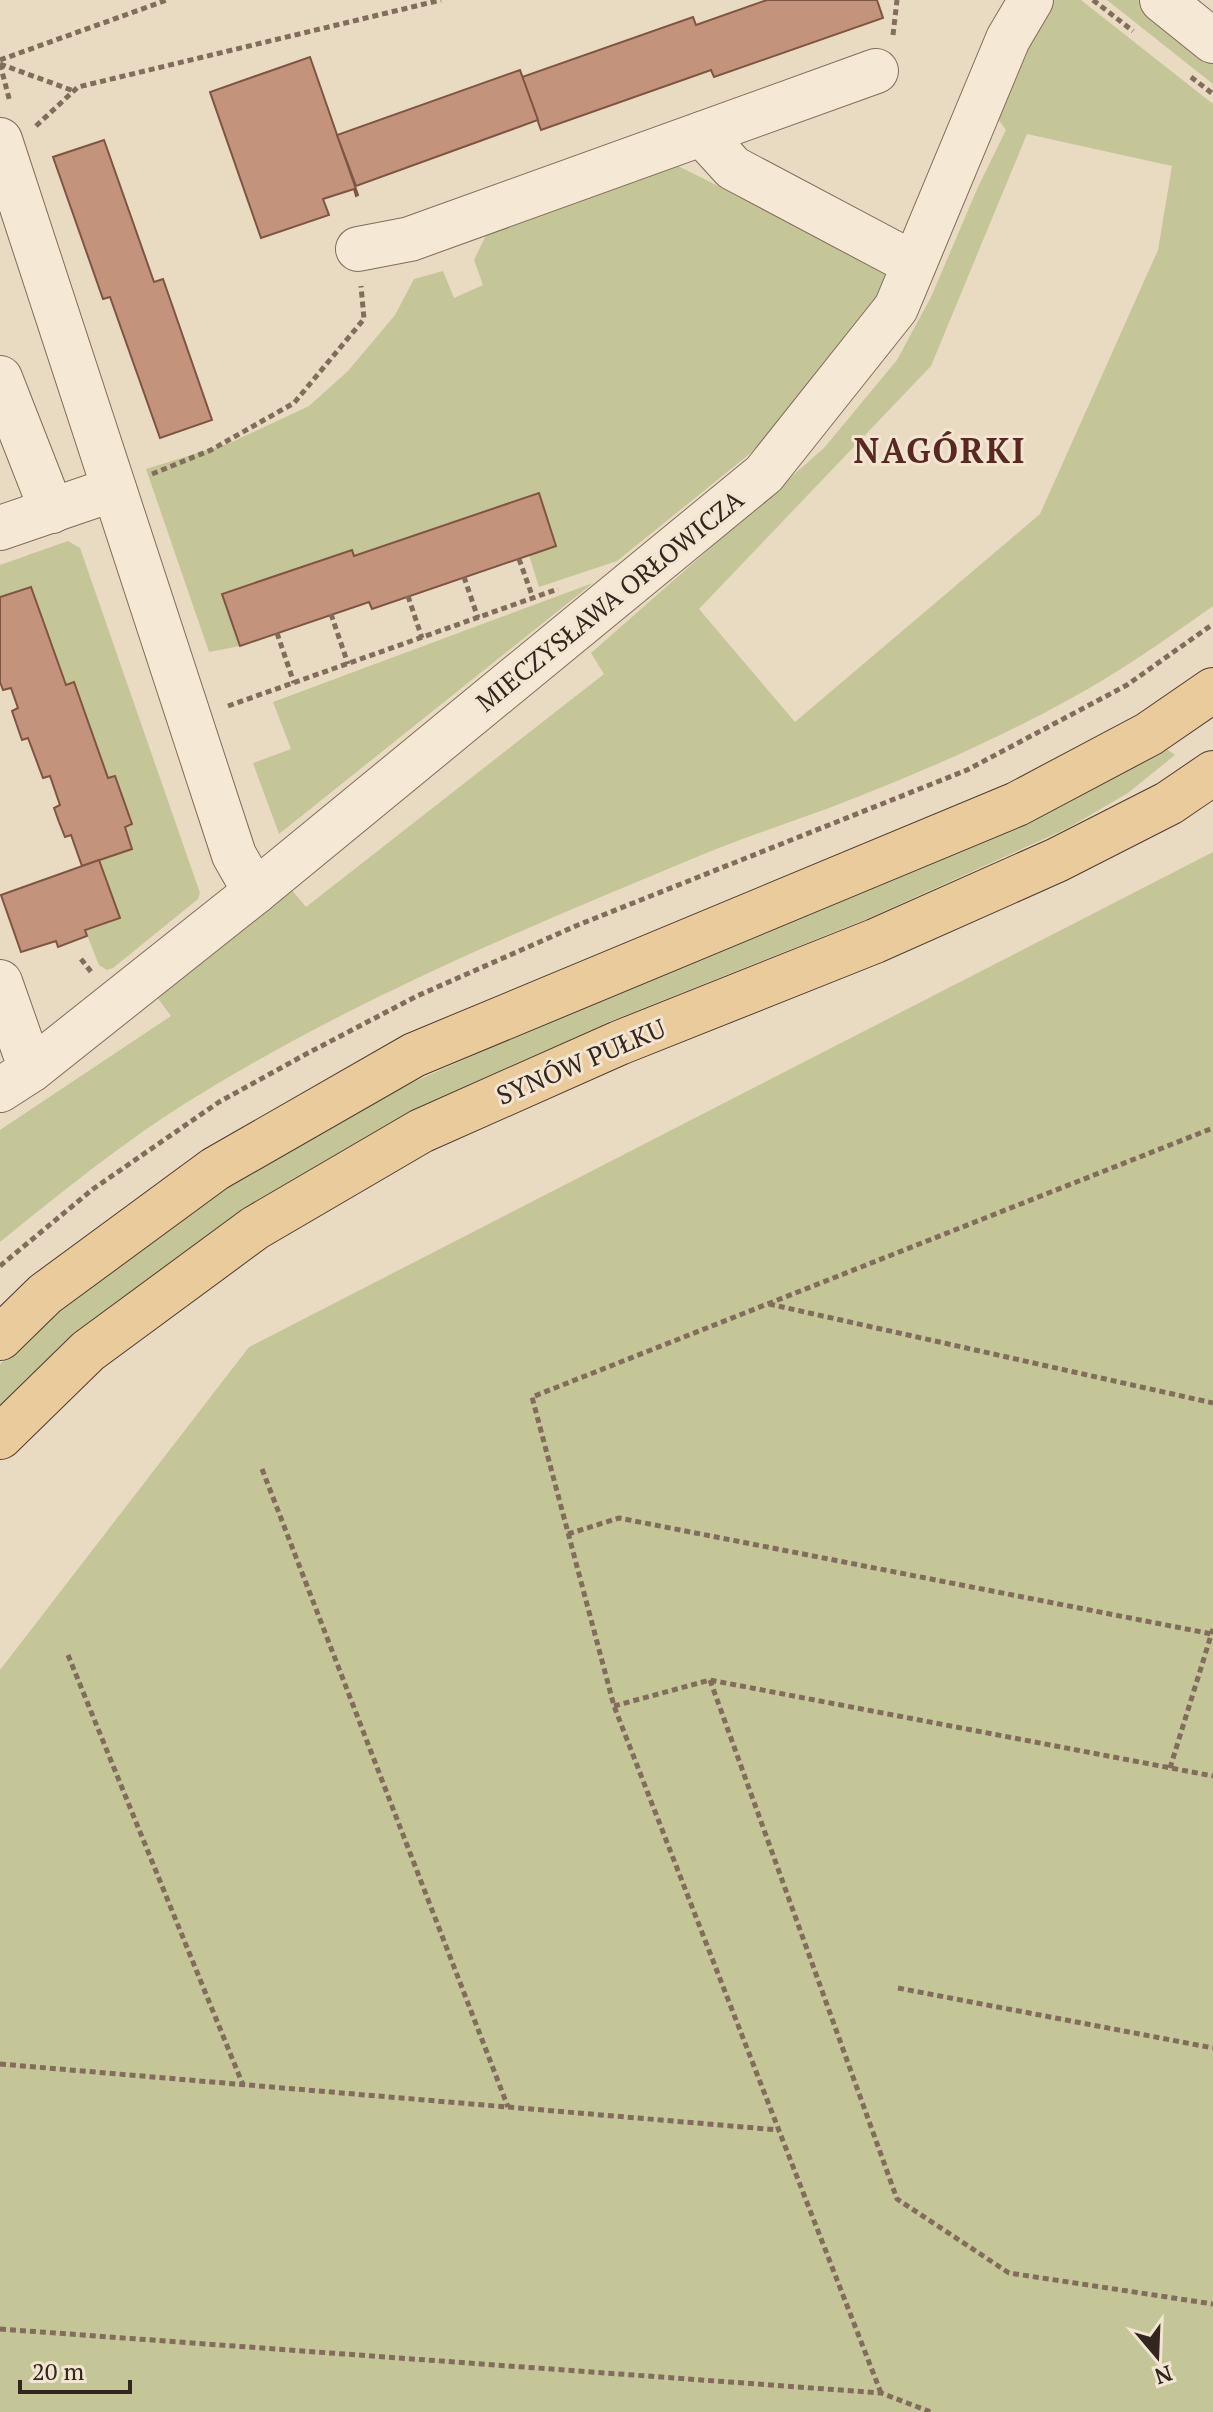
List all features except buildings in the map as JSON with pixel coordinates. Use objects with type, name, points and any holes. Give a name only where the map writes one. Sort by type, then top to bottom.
[{"type":"main road","points":[[0,1338],[45,1294],[215,1169],[414,1055],[1017,804],[1149,734],[1213,690]]},
{"type":"main road","name":"SYNÓW PUŁKU","points":[[0,1437],[88,1351],[255,1228],[421,1131],[619,1043],[875,941],[1057,860],[1169,803],[1213,773]]},
{"type":"street","name":"MIECZYSŁAWA ORŁOWICZA","points":[[16,1080],[255,892],[764,474],[896,308],[1008,39],[1031,0]]},
{"type":"street","points":[[1162,0],[1213,41]]},
{"type":"street","points":[[1189,0],[1213,15]]},
{"type":"street","points":[[358,249],[410,239],[876,71]]},
{"type":"street","points":[[702,134],[733,168],[914,264]]},
{"type":"street","points":[[2,148],[234,855],[255,892]]},
{"type":"street","points":[[0,378],[52,511]]},
{"type":"street","points":[[0,528],[114,489]]},
{"type":"street","points":[[0,982],[16,1080]]},
{"type":"path","points":[[0,62],[167,0]]},
{"type":"path","points":[[2,148],[78,87],[441,0]]},
{"type":"path","points":[[0,62],[74,91]]},
{"type":"path","points":[[114,489],[211,450],[294,403],[364,319],[358,249]]},
{"type":"path","points":[[519,559],[533,598]]},
{"type":"path","points":[[464,577],[478,618]]},
{"type":"path","points":[[189,720],[561,588]]},
{"type":"path","points":[[408,596],[422,638]]},
{"type":"path","points":[[331,614],[348,664]]},
{"type":"path","points":[[0,1266],[105,1181],[219,1102],[308,1053],[417,996],[578,925],[967,770],[1127,685],[1213,624]]},
{"type":"path","points":[[277,633],[294,683]]},
{"type":"path","points":[[881,2393],[614,1706],[532,1397],[1213,1128]]},
{"type":"path","points":[[766,1304],[1213,1403]]},
{"type":"path","points":[[262,1469],[508,2107]]},
{"type":"path","points":[[568,1534],[619,1518],[1212,1631],[1170,1768]]},
{"type":"path","points":[[68,1655],[243,2085]]},
{"type":"path","points":[[614,1706],[710,1680],[1213,1776]]},
{"type":"path","points":[[710,1680],[897,2199],[1009,2273],[1213,2304]]},
{"type":"path","points":[[898,1988],[1213,2048]]},
{"type":"path","points":[[0,2064],[779,2130]]},
{"type":"path","points":[[0,2329],[881,2393],[931,2412]]},
{"type":"green space","points":[[1048,0],[1081,0],[1213,104],[1213,606],[1106,679],[980,744],[890,784],[715,849],[575,908],[451,962],[330,1021],[270,1053],[157,1122],[77,1180],[0,1242],[0,1130],[171,1016],[156,996],[291,889],[306,907],[604,674],[591,653],[824,448],[897,360],[931,297],[1006,130],[998,119]],"holes":[[[1027,134],[1172,166],[1158,250],[1040,514],[795,722],[699,609],[931,366]]]},
{"type":"green space","points":[[1107,0],[1138,0],[1213,59],[1213,84]]},
{"type":"green space","points":[[676,165],[881,267],[890,279],[859,328],[772,433],[617,561],[539,587],[529,555],[556,545],[538,493],[354,556],[222,595],[240,646],[209,652],[146,469],[230,443],[309,406],[348,371],[395,315],[414,279],[443,271],[454,298],[483,285],[474,260],[488,231]]},
{"type":"green space","points":[[68,541],[80,548],[200,893],[198,899],[107,970],[99,965],[85,930],[119,918],[99,860],[132,849],[125,827],[132,824],[115,776],[108,778],[73,682],[66,685],[31,587],[0,597],[0,565]]},
{"type":"green space","points":[[593,583],[279,834],[253,763],[291,749],[273,702]]},
{"type":"green space","points":[[1164,747],[1175,755],[1128,793],[1068,828],[867,919],[611,1021],[414,1112],[0,1409],[0,1364],[62,1307],[223,1187],[400,1088]]},
{"type":"green space","points":[[1213,852],[1213,2412],[0,2412],[0,1670],[249,1347]]},
{"type":"district","name":"NAGÓRKI","points":[[940,451]]}]
